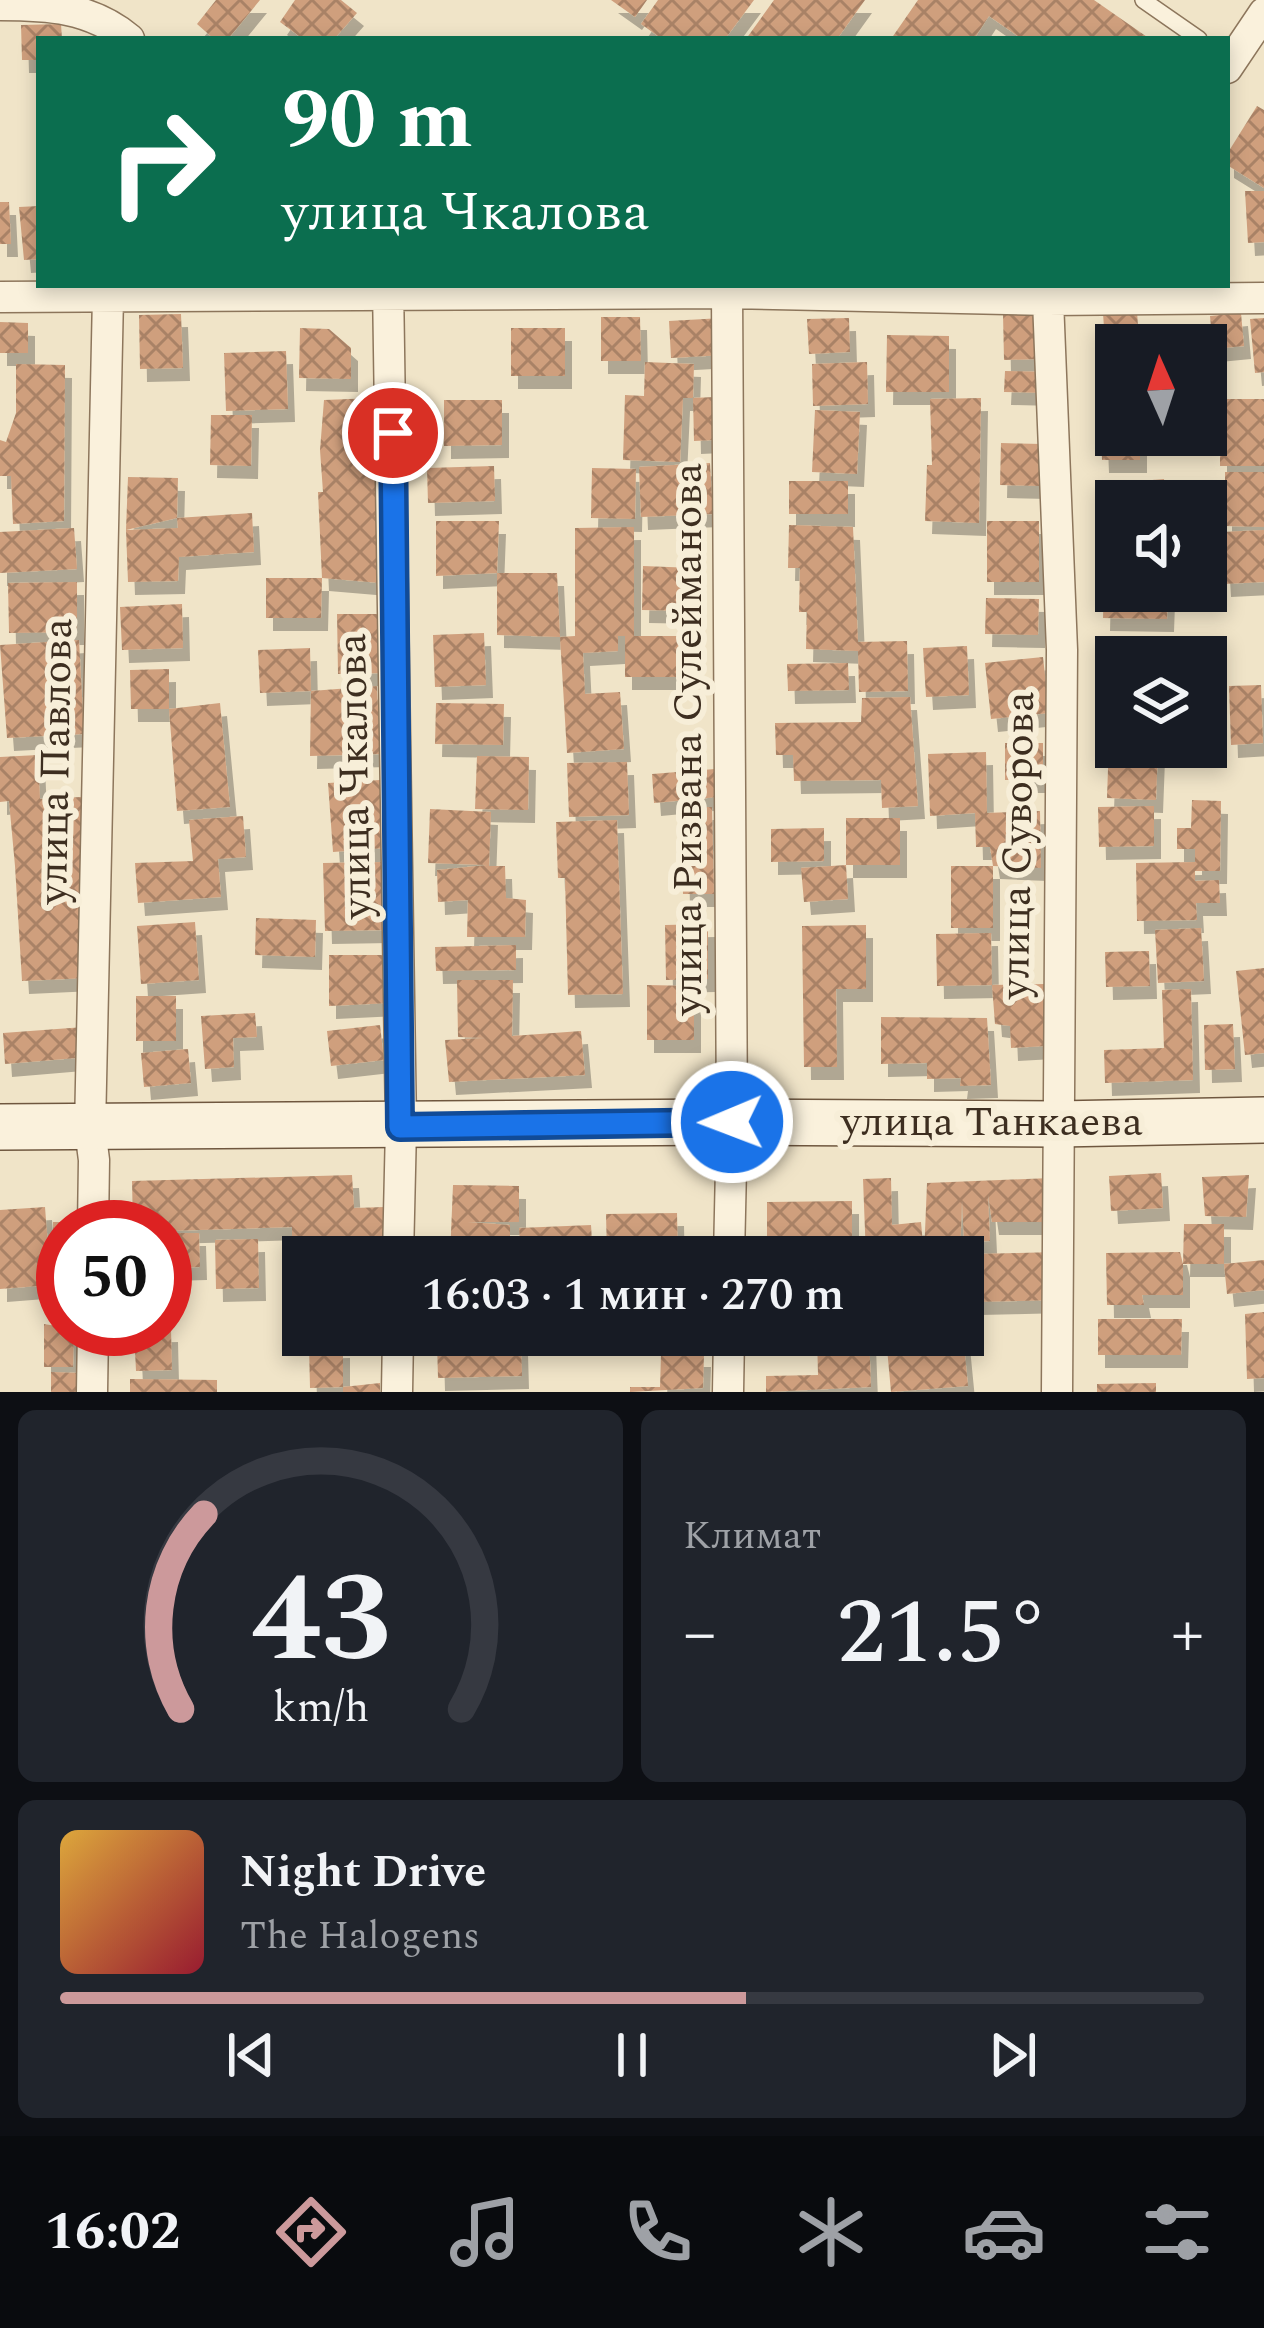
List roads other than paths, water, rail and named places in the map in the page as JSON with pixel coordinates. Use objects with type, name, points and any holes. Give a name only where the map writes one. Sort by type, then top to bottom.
[{"type":"main road","name":"улица Танкаева","points":[[1057,1137],[1264,1120]]},
{"type":"main road","name":"улица Танкаева","points":[[0,1127],[92,1144]]},
{"type":"main road","name":"улица Танкаева","points":[[0,1158],[92,1144],[731,1135],[1057,1137],[1264,1149]]},
{"type":"street","points":[[0,5],[45,4],[81,11],[124,36]]},
{"type":"street","points":[[1230,60],[1264,13]]},
{"type":"street","points":[[0,297],[390,289],[1058,292],[1264,298]]},
{"type":"street","name":"улица Чкалова","points":[[390,289],[398,1236]]},
{"type":"street","name":"улица Суворова","points":[[1057,1392],[1062,650],[1058,292]]},
{"type":"street","name":"улица Ризвана Сулейманова","points":[[727,293],[729,1236]]},
{"type":"street","name":"улица Павлова","points":[[93,1200],[108,296]]},
{"type":"street","points":[[92,1392],[93,1356]]},
{"type":"street","points":[[398,1356],[398,1392]]},
{"type":"street","points":[[728,1392],[729,1356]]},
{"type":"lane","points":[[1143,0],[1195,36]]}]
